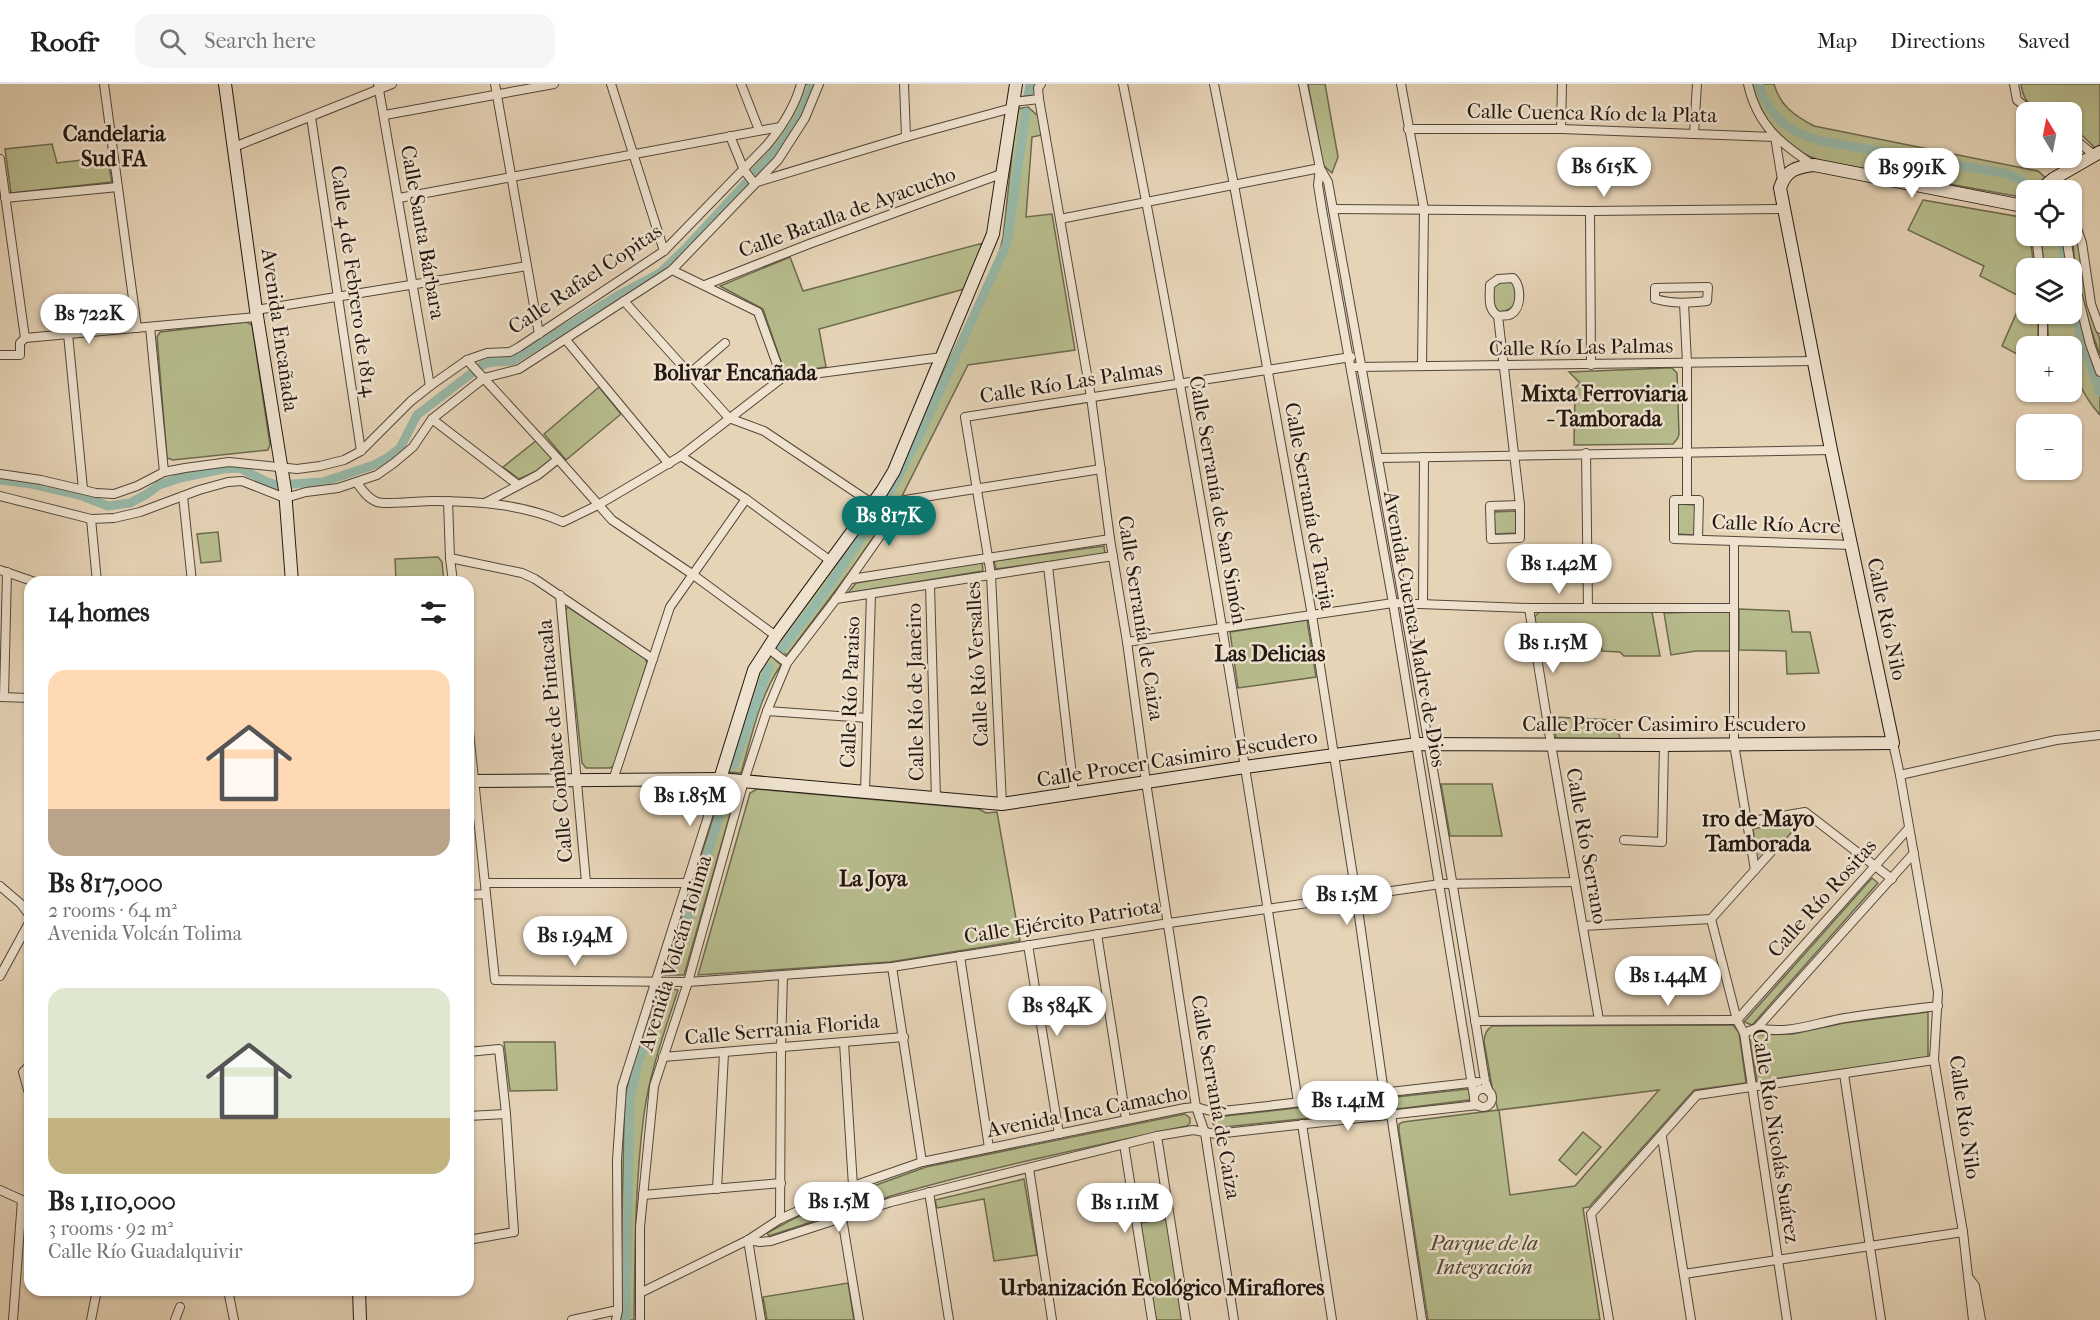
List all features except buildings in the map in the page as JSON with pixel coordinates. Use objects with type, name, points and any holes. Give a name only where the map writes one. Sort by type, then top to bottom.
[{"type":"main road","name":"Avenida Encañada","points":[[225,84],[282,470],[292,576]]},
{"type":"main road","points":[[720,779],[754,670],[776,636],[873,504],[894,471],[990,242],[1016,84]]},
{"type":"main road","points":[[2059,180],[2097,154]]},
{"type":"main road","points":[[1782,180],[1788,172],[1797,167],[1814,165],[2016,205]]},
{"type":"main road","name":"Calle Río Nilo","points":[[1782,180],[1780,188],[1831,450],[1893,743]]},
{"type":"main road","name":"Calle Procer Casimiro Escudero","points":[[474,781],[720,779],[1002,804],[1334,754],[1417,744],[1893,743]]},
{"type":"main road","points":[[359,1296],[360,1320]]},
{"type":"street","points":[[104,84],[137,328]]},
{"type":"street","points":[[234,147],[311,117],[379,86],[392,84]]},
{"type":"street","points":[[495,84],[539,334]]},
{"type":"street","points":[[385,115],[554,84]]},
{"type":"street","points":[[611,84],[664,251]]},
{"type":"street","points":[[741,84],[759,130]]},
{"type":"street","name":"Calle Rafael Copitas","points":[[0,474],[41,480],[96,493],[114,494],[137,486],[164,472],[230,462],[282,470],[320,466],[344,460],[361,451],[394,417],[430,386],[487,353],[510,352],[664,251],[767,145],[780,127],[801,84]]},
{"type":"street","points":[[0,496],[91,519],[114,518],[140,512],[199,489],[228,482],[242,481],[285,494],[338,488],[377,474],[413,447],[432,419],[483,376],[519,369],[672,270],[778,160],[805,118],[819,84]]},
{"type":"street","points":[[904,84],[906,137]]},
{"type":"street","name":"Calle Serranía de Caiza","points":[[1041,84],[1038,88],[1039,99],[1091,397],[1110,539],[1196,1107],[1205,1133],[1234,1320]]},
{"type":"street","name":"Calle Serranía de San Simón","points":[[1123,84],[1147,202],[1222,628],[1298,1102]]},
{"type":"street","name":"Calle Serranía de Tarija","points":[[1214,84],[1312,615],[1356,895],[1384,1094],[1422,1320]]},
{"type":"street","name":"Avenida Cuenca Madre de Dios","points":[[1304,84],[1320,168],[1318,185],[1322,210],[1394,603],[1476,1101]]},
{"type":"street","points":[[1401,84],[1424,209],[1422,366]]},
{"type":"street","points":[[1561,129],[1562,84]]},
{"type":"street","points":[[1695,134],[1697,84]]},
{"type":"street","points":[[1748,84],[1761,118],[1774,137],[1814,165]]},
{"type":"street","points":[[2014,84],[2017,100],[2020,102]]},
{"type":"street","name":"Calle Santa Bárbara","points":[[379,86],[430,386]]},
{"type":"street","points":[[754,183],[1039,99]]},
{"type":"street","name":"Calle 4 de Febrero de 1814","points":[[311,117],[361,451]]},
{"type":"street","points":[[399,198],[780,127]]},
{"type":"street","name":"Calle Cuenca Río de la Plata","points":[[1408,129],[1561,129],[1774,137]]},
{"type":"street","points":[[730,136],[744,170],[754,183]]},
{"type":"street","points":[[1774,137],[1782,180]]},
{"type":"street","points":[[2082,144],[2097,154]]},
{"type":"street","points":[[0,159],[25,338]]},
{"type":"street","points":[[1060,219],[1320,168]]},
{"type":"street","name":"Avenida Cuenca Madre de Dios","points":[[1320,168],[1328,182],[1379,458],[1430,745],[1485,1082],[1489,1092]]},
{"type":"street","name":"Calle Batalla de Ayacucho","points":[[705,285],[809,244],[1001,174]]},
{"type":"street","points":[[5,198],[118,187]]},
{"type":"street","points":[[1333,209],[1590,212],[1784,209]]},
{"type":"street","points":[[1590,212],[1591,365]]},
{"type":"street","points":[[2082,243],[2091,304],[2100,329]]},
{"type":"street","points":[[0,355],[20,355],[20,343],[25,338],[150,327],[257,313],[338,297],[527,266]]},
{"type":"street","points":[[672,270],[758,312],[782,378]]},
{"type":"street","points":[[1498,316],[1509,315],[1517,306],[1519,287],[1513,278],[1498,279],[1490,285],[1491,309],[1498,316],[1520,505],[1520,538],[1491,539],[1490,506],[1520,505]]},
{"type":"street","points":[[1708,287],[1707,301],[1684,303],[1667,303],[1654,299],[1655,288],[1708,287]]},
{"type":"street","points":[[624,301],[729,418],[764,431],[873,504]]},
{"type":"street","points":[[1684,303],[1687,363],[1687,500]]},
{"type":"street","points":[[2082,313],[2100,372]]},
{"type":"street","points":[[150,327],[164,472]]},
{"type":"street","points":[[68,334],[82,489]]},
{"type":"street","points":[[566,340],[669,464]]},
{"type":"street","points":[[689,374],[725,343]]},
{"type":"street","name":"Calle Río Las Palmas","points":[[965,417],[1359,356]]},
{"type":"street","points":[[357,483],[364,493],[376,502],[448,501],[485,504],[537,512],[563,522],[598,505],[669,464],[782,378],[942,357]]},
{"type":"street","name":"Calle Río Las Palmas","points":[[1350,369],[1361,366],[1503,367],[1814,361]]},
{"type":"street","points":[[470,363],[612,520],[692,574],[776,636]]},
{"type":"street","name":"Calle Río Versalles","points":[[965,417],[991,575],[1002,804]]},
{"type":"street","points":[[432,419],[518,484]]},
{"type":"street","points":[[1379,458],[1831,450]]},
{"type":"street","points":[[1586,453],[1588,608]]},
{"type":"street","points":[[681,456],[746,499],[832,562]]},
{"type":"street","points":[[1423,604],[1424,457]]},
{"type":"street","points":[[485,504],[538,475],[558,459]]},
{"type":"street","points":[[977,489],[1101,469]]},
{"type":"street","name":"Avenida Volcán Tolima","points":[[640,1320],[640,1227],[653,1097],[663,1057],[688,982],[744,781],[786,662],[837,600],[905,500],[977,489]]},
{"type":"street","points":[[183,496],[191,576]]},
{"type":"street","points":[[613,780],[670,608],[746,499]]},
{"type":"street","points":[[1674,500],[1699,500],[1698,539],[1674,539],[1674,500]]},
{"type":"street","points":[[448,501],[452,576]]},
{"type":"street","points":[[91,519],[96,576]]},
{"type":"street","points":[[851,579],[1110,539]]},
{"type":"street","name":"Calle Río Acre","points":[[1698,539],[1852,546]]},
{"type":"street","points":[[1734,541],[1734,744],[1755,870]]},
{"type":"street","points":[[837,600],[1113,556]]},
{"type":"street","points":[[450,558],[522,573],[536,579],[653,659]]},
{"type":"street","points":[[1048,566],[1074,793]]},
{"type":"street","points":[[24,578],[4,571],[2,697],[24,698]]},
{"type":"street","name":"Calle Río de Janeiro","points":[[930,585],[936,799]]},
{"type":"street","name":"Calle Río Paraiso","points":[[866,792],[871,594]]},
{"type":"street","name":"Calle Combate de Pintacala","points":[[560,595],[586,882]]},
{"type":"street","points":[[1127,642],[1403,602],[1529,608],[1734,608]]},
{"type":"street","name":"Calle Río Serrano","points":[[1529,608],[1599,1020]]},
{"type":"street","points":[[769,649],[786,662]]},
{"type":"street","points":[[767,711],[867,718]]},
{"type":"street","points":[[1900,775],[2056,740],[2100,735]]},
{"type":"street","name":"Calle Río Nilo","points":[[1893,743],[1938,992],[1934,1060],[1963,1232],[1973,1320]]},
{"type":"street","points":[[1624,840],[1662,842],[1664,745]]},
{"type":"street","points":[[616,1320],[618,1310],[617,1161],[621,1099],[625,1078],[720,779]]},
{"type":"street","points":[[474,801],[486,883],[486,894],[474,895]]},
{"type":"street","points":[[1746,822],[1806,812],[1892,879]]},
{"type":"street","name":"Calle Río Rositas","points":[[1737,1020],[1909,828]]},
{"type":"street","points":[[1583,926],[1712,919],[1771,852]]},
{"type":"street","name":"Calle Río Rositas","points":[[1744,1033],[1757,1028],[1914,853]]},
{"type":"street","points":[[1453,884],[1575,882]]},
{"type":"street","points":[[486,883],[686,883]]},
{"type":"street","name":"Calle Ejército Patriota","points":[[486,894],[495,980],[688,982],[892,967],[1169,922],[1356,895],[1453,884]]},
{"type":"street","points":[[0,886],[24,908]]},
{"type":"street","name":"Calle Río Nicolás Suárez","points":[[1712,919],[1737,1020],[1744,1033],[1787,1320]]},
{"type":"street","points":[[0,976],[24,932]]},
{"type":"street","points":[[1097,934],[1126,1119]]},
{"type":"street","points":[[1028,945],[1059,1134]]},
{"type":"street","points":[[960,956],[989,1148]]},
{"type":"street","points":[[892,967],[922,1162]]},
{"type":"street","points":[[780,1219],[783,976]]},
{"type":"street","points":[[1757,1028],[1770,1031],[1798,1030],[1844,1018],[1938,1006]]},
{"type":"street","points":[[1475,1021],[1737,1020]]},
{"type":"street","name":"Calle Serrania Florida","points":[[663,1057],[904,1037]]},
{"type":"street","points":[[844,1042],[853,1186]]},
{"type":"street","points":[[474,1051],[499,1049],[514,1232],[474,1239]]},
{"type":"street","points":[[717,1189],[724,1053]]},
{"type":"street","points":[[1609,1320],[1591,1214],[1662,1137],[1697,1095],[1934,1060]]},
{"type":"street","points":[[1844,1074],[1881,1320]]},
{"type":"street","name":"Avenida Inca Camacho","points":[[640,1293],[748,1240],[780,1219],[853,1186],[922,1162],[1126,1119],[1196,1107],[1214,1112],[1485,1082]]},
{"type":"street","points":[[1484,1089],[1489,1092],[1492,1099],[1489,1104],[1485,1106],[1476,1101],[1479,1090],[1484,1089]]},
{"type":"street","name":"Avenida Inca Camacho","points":[[748,1240],[771,1241],[891,1202],[1157,1136],[1193,1130],[1216,1134],[1389,1114],[1476,1101]]},
{"type":"street","points":[[474,1116],[506,1114]]},
{"type":"street","points":[[1302,1124],[1332,1320]]},
{"type":"street","points":[[1157,1136],[1186,1320]]},
{"type":"street","points":[[1662,1137],[1691,1320]]},
{"type":"street","points":[[1125,1144],[1152,1320]]},
{"type":"street","points":[[1029,1168],[1052,1320]]},
{"type":"street","points":[[644,1196],[782,1183]]},
{"type":"street","points":[[0,1190],[24,1199]]},
{"type":"street","points":[[929,1192],[950,1320]]},
{"type":"street","points":[[13,1320],[24,1218]]},
{"type":"street","points":[[842,1218],[859,1320]]},
{"type":"street","points":[[1684,1274],[1963,1232]]},
{"type":"street","points":[[748,1240],[761,1320]]},
{"type":"street","points":[[1967,1276],[1975,1286],[1981,1320]]},
{"type":"street","points":[[92,1320],[96,1296]]},
{"type":"street","points":[[229,1296],[234,1320]]},
{"type":"street","points":[[175,1320],[180,1307]]},
{"type":"street","points":[[572,1320],[618,1310]]},
{"type":"green space","points":[[805,84],[816,84],[804,111],[782,146],[755,178],[748,170]]},
{"type":"green space","points":[[1308,84],[1325,84],[1338,157],[1332,173],[1323,165]]},
{"type":"green space","points":[[1752,84],[1774,84],[1789,110],[1814,126],[2038,171],[2046,178],[2044,180],[2016,180],[2016,196],[1821,161],[1808,156],[1785,141],[1768,122]]},
{"type":"green space","points":[[2021,84],[2100,84],[2100,145],[2095,148],[2082,136],[2082,102],[2028,102]]},
{"type":"green space","points":[[1028,107],[1038,116],[1042,135],[1032,137],[1026,217],[1052,214],[1075,350],[968,365],[902,496],[850,571],[787,655],[775,647],[876,510],[998,257],[1003,238],[1017,109]]},
{"type":"green space","points":[[52,144],[57,163],[107,157],[112,182],[11,193],[5,149]]},
{"type":"green space","points":[[1923,200],[2016,216],[2016,246],[2031,246],[2033,258],[2016,258],[2016,294],[1980,276],[1984,266],[1908,230]]},
{"type":"green space","points":[[983,243],[964,289],[819,329],[826,367],[785,373],[763,309],[720,286],[790,257],[803,291]]},
{"type":"green space","points":[[2042,246],[2065,246],[2066,258],[2043,258]]},
{"type":"green space","points":[[2073,246],[2079,246],[2081,258],[2075,258]]},
{"type":"green space","points":[[2082,264],[2089,309],[2100,340],[2100,355],[2082,297]]},
{"type":"green space","points":[[1506,280],[1514,283],[1515,303],[1510,309],[1499,312],[1494,308],[1493,286]]},
{"type":"green space","points":[[2016,314],[2016,324],[2038,324],[2038,336],[2016,336],[2016,354],[2002,346]]},
{"type":"green space","points":[[246,322],[252,325],[270,445],[268,450],[173,460],[167,458],[157,337],[160,332]]},
{"type":"green space","points":[[2048,324],[2081,324],[2086,345],[2100,381],[2100,415],[2088,400],[2082,387],[2082,336],[2048,336]]},
{"type":"green space","points":[[1672,368],[1677,373],[1679,434],[1673,444],[1574,445],[1575,388],[1580,383],[1569,372]]},
{"type":"green space","points":[[599,387],[621,414],[566,460],[544,434]]},
{"type":"green space","points":[[537,440],[553,458],[537,471],[519,479],[503,467]]},
{"type":"green space","points":[[1678,504],[1696,505],[1695,535],[1677,534]]},
{"type":"green space","points":[[1516,511],[1516,533],[1495,534],[1494,512]]},
{"type":"green space","points":[[218,532],[221,561],[201,563],[197,534]]},
{"type":"green space","points":[[1104,546],[1105,554],[996,569],[994,561]]},
{"type":"green space","points":[[438,557],[442,562],[443,576],[396,576],[395,559]]},
{"type":"green space","points":[[982,561],[983,571],[848,593],[856,583]]},
{"type":"green space","points":[[568,607],[645,658],[647,663],[615,765],[610,768],[586,768],[582,763],[566,614]]},
{"type":"green space","points":[[1739,609],[1789,611],[1792,632],[1810,632],[1819,673],[1787,674],[1786,651],[1739,650]]},
{"type":"green space","points":[[1730,611],[1730,651],[1696,651],[1671,655],[1664,613]]},
{"type":"green space","points":[[1540,612],[1652,612],[1660,656],[1624,656],[1620,652],[1602,651],[1599,633],[1536,632],[1535,616]]},
{"type":"green space","points":[[1307,620],[1316,677],[1238,688],[1230,632]]},
{"type":"green space","points":[[769,654],[781,665],[762,703],[741,773],[728,772],[749,696]]},
{"type":"green space","points":[[1553,717],[1616,720],[1620,739],[1556,738]]},
{"type":"green space","points":[[1441,784],[1492,784],[1502,836],[1450,836]]},
{"type":"green space","points":[[757,789],[979,809],[986,813],[997,812],[1020,941],[890,962],[698,975],[750,793]]},
{"type":"green space","points":[[722,790],[732,793],[735,797],[684,975],[663,975]]},
{"type":"green space","points":[[1804,818],[1776,850],[1772,849],[1757,863],[1753,829]]},
{"type":"green space","points":[[1872,878],[1878,883],[1752,1025],[1744,1022]]},
{"type":"green space","points":[[660,987],[678,990],[654,1066],[644,1114],[637,1191],[634,1320],[620,1320],[624,1125],[627,1088]]},
{"type":"green space","points":[[1928,1012],[1928,1058],[1757,1081],[1750,1041],[1755,1035],[1793,1034],[1844,1023]]},
{"type":"green space","name":"Parque de la Integración","points":[[1733,1025],[1739,1033],[1746,1083],[1694,1090],[1589,1207],[1583,1208],[1600,1320],[1428,1320],[1399,1124],[1498,1110],[1484,1041],[1486,1032],[1492,1026]],"holes":[[[1659,1090],[1575,1186],[1510,1195],[1499,1110]]]},
{"type":"green space","points":[[504,1042],[555,1042],[557,1090],[510,1091]]},
{"type":"green space","points":[[1468,1089],[1471,1098],[1469,1100],[1397,1109],[1392,1105],[1396,1097]]},
{"type":"green space","points":[[1375,1099],[1380,1104],[1377,1111],[1215,1128],[1212,1121],[1216,1117]]},
{"type":"green space","points":[[1185,1114],[1190,1118],[1187,1126],[964,1176],[876,1201],[769,1236],[767,1233],[793,1219],[854,1193],[926,1167]]},
{"type":"green space","points":[[1583,1132],[1601,1147],[1576,1175],[1559,1160]]},
{"type":"green space","points":[[1024,1179],[1037,1255],[994,1261],[984,1199],[937,1208],[935,1200]]},
{"type":"green space","points":[[1167,1219],[1183,1320],[1156,1320],[1140,1223]]},
{"type":"green space","points":[[848,1283],[854,1320],[767,1320],[763,1297]]},
{"type":"waterway","points":[[0,480],[32,484],[79,495],[108,506],[130,503],[159,485],[180,478],[223,469],[240,468],[276,485],[323,482],[374,465],[400,448],[417,415],[481,366],[514,360],[617,296],[660,273],[781,145],[800,116],[813,84]]},
{"type":"waterway","points":[[1028,97],[1030,84]]},
{"type":"waterway","points":[[1758,84],[1774,114],[1781,122],[1798,133],[1821,141],[2008,174],[2020,180]]},
{"type":"waterway","points":[[781,650],[824,593],[883,505],[918,439],[1007,243],[1026,112]]},
{"type":"waterway","points":[[2063,246],[2065,258]]},
{"type":"waterway","points":[[2078,324],[2100,392]]},
{"type":"waterway","points":[[734,765],[769,667]]},
{"type":"waterway","points":[[674,965],[726,794]]},
{"type":"waterway","points":[[626,1320],[630,1098],[638,1064],[663,994]]},
{"type":"district","name":"Candelaria Sud FA","points":[[114,146]]},
{"type":"district","name":"Bolivar Encañada","points":[[735,373]]},
{"type":"district","name":"Mixta Ferroviaria - Tamborada","points":[[1604,406]]},
{"type":"district","name":"Las Delicias","points":[[1270,654]]},
{"type":"district","name":"1ro de Mayo Tamborada","points":[[1758,832]]},
{"type":"district","name":"La Joya","points":[[873,879]]},
{"type":"district","name":"Urbanización Ecológico Miraflores","points":[[1162,1288]]}]
